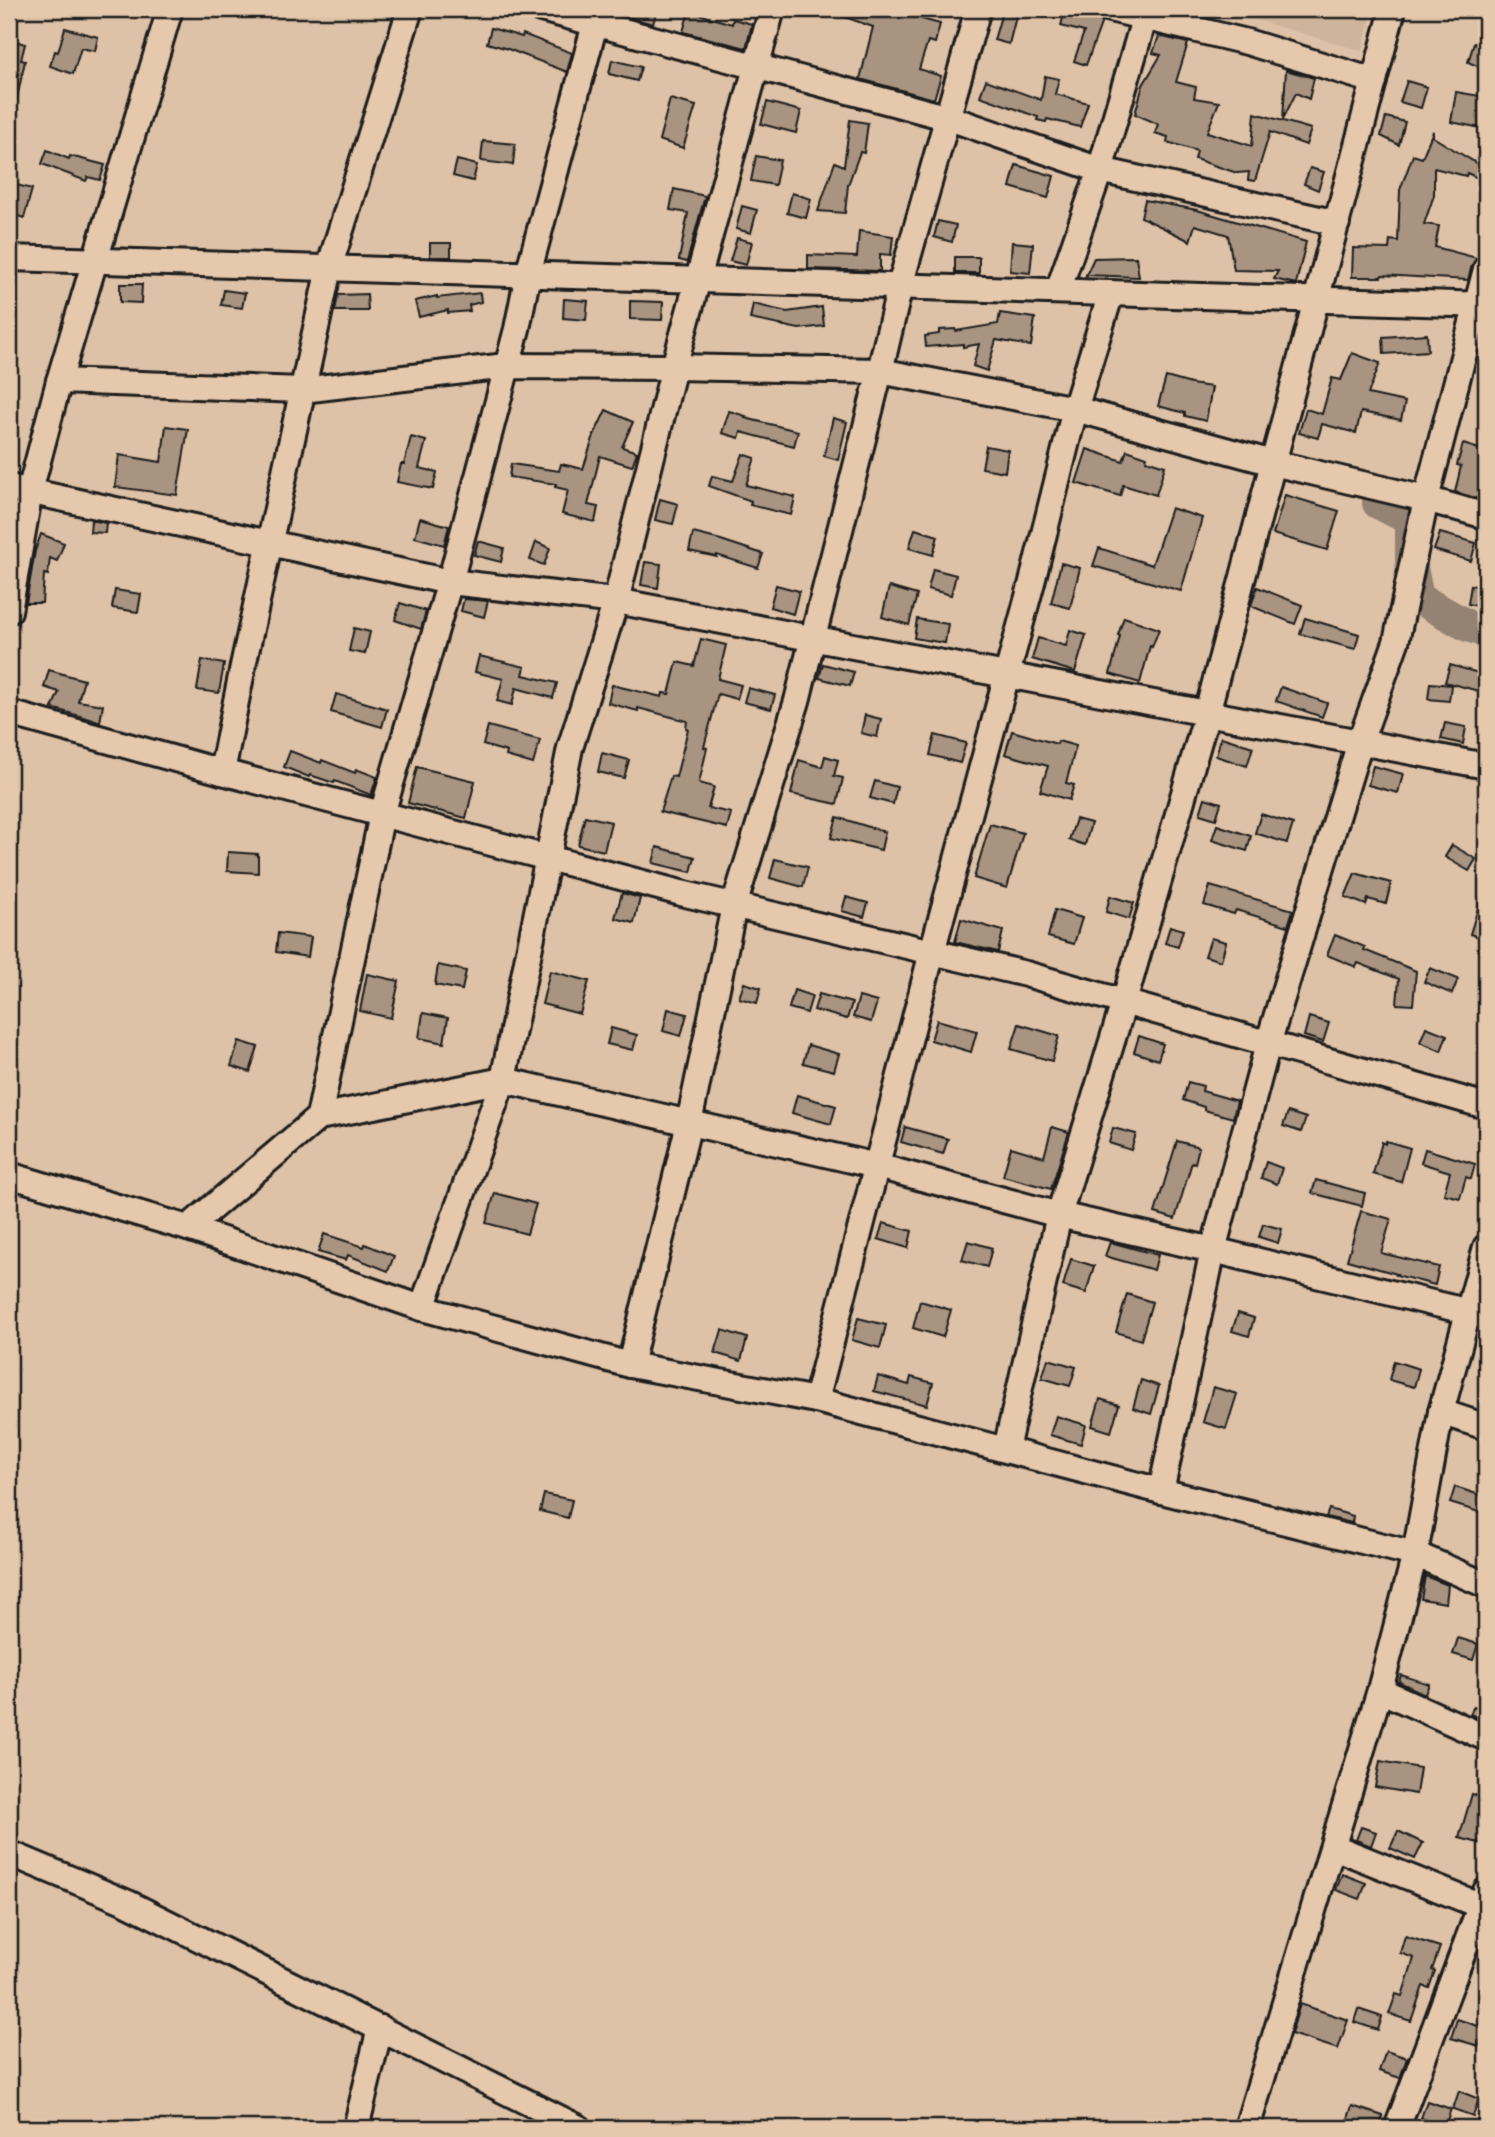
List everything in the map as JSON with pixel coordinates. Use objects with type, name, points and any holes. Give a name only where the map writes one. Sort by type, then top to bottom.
[{"type":"street","points":[[9,611],[19,489],[60,381],[170,9]]},
{"type":"street","points":[[222,772],[329,268],[410,9]]},
{"type":"street","points":[[541,9],[597,15],[756,67],[949,118],[1100,170],[1337,223]]},
{"type":"street","points":[[422,1308],[503,1080],[570,748],[616,601],[674,367],[772,9]]},
{"type":"street","points":[[629,1364],[689,1123],[734,906],[797,701],[900,286],[978,9]]},
{"type":"street","points":[[1110,9],[1145,13],[1374,80]]},
{"type":"street","points":[[1006,1449],[1059,1215],[1124,1002],[1207,713],[1393,9]]},
{"type":"street","points":[[1058,291],[1100,170],[1145,13]]},
{"type":"street","points":[[319,1117],[382,814],[450,582],[597,15]]},
{"type":"street","points":[[9,258],[1482,305]]},
{"type":"street","points":[[1161,1491],[1213,1250],[1269,1044],[1360,742],[1396,642],[1426,499],[1482,305],[1486,269]]},
{"type":"street","points":[[816,1400],[1075,410],[1111,293]]},
{"type":"street","points":[[60,381],[302,390],[506,366],[880,372],[1075,410],[1486,516]]},
{"type":"street","points":[[19,489],[450,582],[616,601],[1486,766]]},
{"type":"street","points":[[9,713],[222,772],[734,906],[1026,975],[1486,1106]]},
{"type":"street","points":[[188,1228],[319,1117],[503,1080],[877,1166],[1059,1215],[1477,1314]]},
{"type":"street","points":[[9,1175],[188,1228],[422,1308],[629,1364],[816,1400],[1161,1491],[1415,1554],[1486,1585]]},
{"type":"street","points":[[1247,2128],[1380,1690],[1415,1554],[1441,1412],[1477,1314],[1486,1247]]},
{"type":"street","points":[[1441,1412],[1486,1427]]},
{"type":"street","points":[[1380,1690],[1486,1738]]},
{"type":"street","points":[[1334,1847],[1484,1901],[1397,2128]]},
{"type":"street","points":[[9,1853],[128,1903],[579,2128]]},
{"type":"street","points":[[356,2128],[380,2028]]},
{"type":"shaded area","points":[[1219,9],[1373,9],[1362,51]]},
{"type":"building","points":[[613,9],[657,9],[653,24],[613,13]]},
{"type":"building","points":[[909,9],[907,15],[940,24],[935,43],[928,41],[919,69],[941,76],[934,99],[860,79],[873,27],[828,11]]},
{"type":"building","points":[[1003,9],[1018,9],[1009,44],[994,40]]},
{"type":"building","points":[[1065,9],[1096,13],[1102,21],[1086,65],[1074,61],[1084,32],[1061,26]]},
{"type":"building","points":[[689,11],[732,24],[733,19],[752,24],[746,48],[683,32]]},
{"type":"building","points":[[65,28],[98,37],[95,51],[81,48],[73,74],[50,66],[55,51],[58,52]]},
{"type":"building","points":[[491,28],[522,37],[523,34],[572,53],[567,72],[487,43]]},
{"type":"building","points":[[1159,36],[1188,43],[1176,82],[1196,87],[1194,98],[1219,102],[1207,132],[1252,146],[1255,113],[1311,129],[1306,145],[1270,132],[1255,181],[1248,180],[1249,172],[1237,173],[1195,159],[1197,151],[1167,142],[1168,137],[1155,133],[1158,124],[1135,114],[1143,85],[1161,55],[1153,53]]},
{"type":"building","points":[[12,40],[25,44],[21,60],[25,61],[15,107],[9,106],[9,53]]},
{"type":"building","points":[[1474,43],[1486,48],[1486,70],[1468,62]]},
{"type":"building","points":[[612,60],[641,67],[637,81],[609,74]]},
{"type":"building","points":[[1286,70],[1314,78],[1309,99],[1296,93],[1283,119]]},
{"type":"building","points":[[1045,76],[1059,79],[1055,94],[1088,103],[1080,127],[1047,119],[1046,122],[1037,120],[1038,117],[980,96],[986,80],[1041,100]]},
{"type":"building","points":[[1407,81],[1427,87],[1421,108],[1400,102]]},
{"type":"building","points":[[1456,92],[1486,97],[1486,129],[1451,122]]},
{"type":"building","points":[[670,99],[696,106],[683,148],[659,140]]},
{"type":"building","points":[[767,102],[801,111],[796,133],[761,124]]},
{"type":"building","points":[[1386,117],[1405,122],[1399,145],[1381,136]]},
{"type":"building","points":[[850,120],[868,123],[864,153],[860,152],[848,185],[845,213],[818,211],[835,162],[844,166]]},
{"type":"building","points":[[1433,131],[1433,137],[1486,169],[1486,182],[1467,173],[1466,176],[1434,168],[1434,195],[1424,224],[1439,226],[1435,247],[1477,258],[1468,280],[1382,275],[1352,277],[1353,248],[1389,249],[1390,240],[1398,241],[1400,190],[1413,155],[1422,158]]},
{"type":"building","points":[[483,141],[515,144],[513,165],[481,161]]},
{"type":"building","points":[[47,150],[69,159],[70,156],[105,165],[100,180],[88,177],[86,181],[42,164]]},
{"type":"building","points":[[756,156],[780,160],[775,185],[751,181]]},
{"type":"building","points":[[457,160],[477,165],[473,181],[453,176]]},
{"type":"building","points":[[1016,165],[1054,176],[1048,198],[1010,187]]},
{"type":"building","points":[[1310,168],[1324,172],[1318,190],[1304,184]]},
{"type":"building","points":[[9,183],[32,189],[24,218],[9,213]]},
{"type":"building","points":[[674,189],[705,196],[687,262],[679,260],[688,213],[670,210]]},
{"type":"building","points":[[792,193],[811,199],[806,218],[787,213]]},
{"type":"building","points":[[1145,200],[1197,210],[1306,242],[1296,284],[1274,279],[1278,271],[1234,270],[1228,235],[1195,225],[1190,241],[1141,217]]},
{"type":"building","points":[[742,206],[757,210],[751,233],[736,229]]},
{"type":"building","points":[[938,221],[956,225],[952,242],[934,237]]},
{"type":"building","points":[[859,231],[893,236],[891,255],[880,254],[880,271],[808,269],[808,255],[857,257]]},
{"type":"building","points":[[737,238],[752,242],[746,265],[730,261]]},
{"type":"building","points":[[1012,242],[1033,244],[1030,273],[1010,271]]},
{"type":"building","points":[[430,243],[451,243],[451,257],[430,257]]},
{"type":"building","points":[[955,257],[979,257],[979,273],[955,273]]},
{"type":"building","points":[[1136,257],[1139,277],[1086,275],[1094,258]]},
{"type":"building","points":[[120,284],[142,284],[141,303],[120,302]]},
{"type":"building","points":[[224,290],[245,293],[242,308],[221,305]]},
{"type":"building","points":[[480,293],[481,302],[469,305],[470,311],[448,313],[448,310],[419,317],[415,301],[437,296]]},
{"type":"building","points":[[367,294],[368,311],[335,311],[338,295]]},
{"type":"building","points":[[564,299],[588,301],[586,320],[563,318]]},
{"type":"building","points":[[630,301],[663,302],[662,320],[630,319]]},
{"type":"building","points":[[753,304],[787,312],[822,307],[824,326],[799,329],[750,319]]},
{"type":"building","points":[[1000,313],[1035,318],[1031,346],[996,340],[987,371],[973,366],[979,344],[926,347],[925,336],[939,334],[939,330],[956,331],[998,324]]},
{"type":"building","points":[[1427,334],[1428,351],[1384,354],[1383,337]]},
{"type":"building","points":[[1352,353],[1380,363],[1368,394],[1405,402],[1401,420],[1361,412],[1356,433],[1322,424],[1318,438],[1299,433],[1306,409],[1322,414],[1332,378],[1341,380]]},
{"type":"building","points":[[1166,377],[1212,387],[1206,421],[1158,406]]},
{"type":"building","points":[[606,410],[633,422],[622,447],[637,452],[632,466],[600,456],[588,505],[598,507],[595,522],[562,514],[568,490],[555,487],[556,484],[509,477],[511,464],[559,471],[561,464],[583,469],[594,435]]},
{"type":"building","points":[[729,411],[746,416],[745,418],[798,431],[794,446],[741,432],[739,438],[722,433]]},
{"type":"building","points":[[833,418],[847,422],[838,460],[824,456]]},
{"type":"building","points":[[166,426],[188,429],[177,495],[115,487],[119,455],[161,462]]},
{"type":"building","points":[[411,437],[426,441],[419,468],[437,472],[433,489],[397,482]]},
{"type":"building","points":[[1463,444],[1486,451],[1486,501],[1455,492],[1461,466],[1457,465]]},
{"type":"building","points":[[986,446],[1008,450],[1005,472],[982,468]]},
{"type":"building","points":[[1087,449],[1123,461],[1127,450],[1165,466],[1156,495],[1123,485],[1120,496],[1076,483]]},
{"type":"building","points":[[743,454],[755,458],[746,485],[795,497],[791,515],[750,505],[751,501],[709,486],[712,476],[733,481]]},
{"type":"building","points":[[1285,495],[1339,511],[1327,550],[1273,534]]},
{"type":"building","points":[[660,499],[678,504],[673,524],[655,520]]},
{"type":"building","points":[[1171,508],[1202,518],[1181,591],[1093,566],[1099,548],[1152,565]]},
{"type":"building","points":[[420,518],[449,526],[444,545],[415,537]]},
{"type":"building","points":[[91,520],[106,523],[105,533],[90,532]]},
{"type":"building","points":[[915,529],[938,536],[933,555],[909,548]]},
{"type":"building","points":[[693,533],[763,554],[758,568],[717,555],[689,551]]},
{"type":"building","points":[[1440,533],[1476,543],[1471,561],[1434,550]]},
{"type":"building","points":[[41,534],[64,543],[57,561],[50,558],[48,575],[44,574],[42,603],[26,603],[35,551]]},
{"type":"building","points":[[478,541],[504,548],[501,562],[474,555]]},
{"type":"building","points":[[536,542],[550,548],[544,565],[530,560]]},
{"type":"building","points":[[645,562],[661,564],[658,588],[641,585]]},
{"type":"building","points":[[1061,563],[1080,568],[1070,608],[1051,603]]},
{"type":"building","points":[[933,569],[956,575],[951,595],[928,589]]},
{"type":"building","points":[[776,585],[799,591],[793,614],[770,607]]},
{"type":"building","points":[[1471,585],[1486,588],[1486,608],[1468,604]]},
{"type":"building","points":[[889,587],[917,595],[909,625],[882,617]]},
{"type":"building","points":[[1257,587],[1302,605],[1295,624],[1251,606]]},
{"type":"building","points":[[115,590],[141,594],[138,612],[112,608]]},
{"type":"building","points":[[464,599],[488,601],[484,617],[461,611]]},
{"type":"building","points":[[400,603],[426,611],[421,629],[395,620]]},
{"type":"building","points":[[1124,617],[1159,629],[1152,647],[1150,646],[1140,683],[1110,674]]},
{"type":"building","points":[[1305,618],[1359,634],[1355,649],[1300,634]]},
{"type":"building","points":[[917,619],[948,624],[945,643],[914,638]]},
{"type":"building","points":[[354,628],[370,632],[365,654],[349,651]]},
{"type":"building","points":[[1070,630],[1086,635],[1075,672],[1032,659],[1038,638],[1066,646]]},
{"type":"building","points":[[701,639],[726,645],[718,679],[741,685],[737,699],[718,694],[704,747],[707,748],[699,783],[714,787],[708,808],[731,813],[727,828],[660,812],[671,776],[676,777],[688,729],[687,721],[608,703],[612,685],[662,697],[663,693],[669,694],[677,662],[694,666]]},
{"type":"building","points":[[479,656],[525,667],[523,675],[557,683],[553,698],[516,688],[512,705],[497,701],[503,679],[475,672]]},
{"type":"building","points":[[202,660],[224,664],[219,693],[197,690]]},
{"type":"building","points":[[823,664],[854,672],[850,686],[819,678]]},
{"type":"building","points":[[1450,665],[1486,675],[1486,693],[1445,682]]},
{"type":"building","points":[[49,670],[84,680],[78,701],[103,705],[100,722],[52,708],[59,692],[44,687]]},
{"type":"building","points":[[1430,683],[1451,685],[1449,701],[1428,699]]},
{"type":"building","points":[[1281,687],[1327,703],[1322,717],[1276,701]]},
{"type":"building","points":[[748,688],[775,695],[771,709],[744,702]]},
{"type":"building","points":[[336,694],[387,709],[382,727],[331,712]]},
{"type":"building","points":[[865,715],[881,719],[877,737],[861,733]]},
{"type":"building","points":[[1445,723],[1466,727],[1463,744],[1441,739]]},
{"type":"building","points":[[488,726],[540,740],[533,764],[506,756],[507,752],[483,745]]},
{"type":"building","points":[[1012,731],[1057,744],[1058,741],[1076,746],[1066,783],[1074,785],[1069,800],[1040,791],[1048,766],[1005,754]]},
{"type":"building","points":[[935,735],[966,743],[960,763],[930,755]]},
{"type":"building","points":[[1221,737],[1253,747],[1247,766],[1216,756]]},
{"type":"building","points":[[290,751],[321,763],[322,760],[355,773],[356,769],[377,777],[371,795],[335,781],[334,783],[310,775],[309,777],[284,767]]},
{"type":"building","points":[[602,753],[629,760],[624,778],[598,772]]},
{"type":"building","points":[[825,756],[838,760],[834,776],[843,778],[837,804],[791,794],[799,760],[822,767]]},
{"type":"building","points":[[1373,766],[1403,774],[1398,793],[1368,785]]},
{"type":"building","points":[[417,767],[475,781],[466,818],[408,803]]},
{"type":"building","points":[[875,781],[897,787],[893,804],[870,798]]},
{"type":"building","points":[[1205,798],[1221,803],[1216,819],[1200,814]]},
{"type":"building","points":[[1261,814],[1293,824],[1287,843],[1255,833]]},
{"type":"building","points":[[585,816],[611,822],[604,851],[578,845]]},
{"type":"building","points":[[837,817],[885,832],[881,850],[831,838]]},
{"type":"building","points":[[1076,819],[1091,823],[1085,845],[1069,840]]},
{"type":"building","points":[[990,824],[1023,833],[1007,888],[974,878]]},
{"type":"building","points":[[1217,825],[1251,836],[1247,851],[1212,840]]},
{"type":"building","points":[[1452,845],[1476,859],[1469,871],[1445,857]]},
{"type":"building","points":[[657,847],[695,857],[691,872],[653,863]]},
{"type":"building","points":[[228,852],[258,854],[258,873],[227,871]]},
{"type":"building","points":[[775,859],[808,867],[803,887],[770,878]]},
{"type":"building","points":[[1355,873],[1391,883],[1386,904],[1368,899],[1366,905],[1345,897]]},
{"type":"building","points":[[1210,886],[1293,910],[1288,926],[1236,910],[1234,914],[1204,905]]},
{"type":"building","points":[[1483,892],[1486,892],[1486,940],[1470,934]]},
{"type":"building","points":[[622,893],[640,898],[634,923],[615,918]]},
{"type":"building","points":[[1110,896],[1134,903],[1129,919],[1106,912]]},
{"type":"building","points":[[846,897],[868,903],[864,917],[842,911]]},
{"type":"building","points":[[1055,910],[1082,918],[1074,944],[1048,937]]},
{"type":"building","points":[[961,919],[1003,931],[998,952],[955,942]]},
{"type":"building","points":[[1170,926],[1183,930],[1178,947],[1165,943]]},
{"type":"building","points":[[278,933],[311,937],[308,957],[276,952]]},
{"type":"building","points":[[1335,935],[1416,971],[1413,1005],[1397,1004],[1399,979],[1358,963],[1356,967],[1327,955]]},
{"type":"building","points":[[1211,938],[1226,942],[1221,961],[1205,956]]},
{"type":"building","points":[[438,965],[466,971],[462,990],[435,985]]},
{"type":"building","points":[[1430,968],[1458,979],[1452,994],[1424,982]]},
{"type":"building","points":[[550,971],[589,981],[580,1014],[542,1004]]},
{"type":"building","points":[[367,974],[399,981],[391,1018],[360,1011]]},
{"type":"building","points":[[744,983],[761,988],[757,1003],[739,998]]},
{"type":"building","points":[[794,990],[812,996],[807,1013],[789,1008]]},
{"type":"building","points":[[819,994],[852,1003],[847,1019],[814,1010]]},
{"type":"building","points":[[859,997],[877,1002],[871,1022],[853,1017]]},
{"type":"building","points":[[668,1009],[687,1014],[681,1036],[663,1031]]},
{"type":"building","points":[[423,1013],[448,1018],[444,1043],[419,1038]]},
{"type":"building","points":[[1309,1017],[1329,1023],[1323,1042],[1304,1036]]},
{"type":"building","points":[[937,1020],[977,1031],[971,1052],[931,1040]]},
{"type":"building","points":[[1019,1024],[1059,1036],[1052,1061],[1011,1049]]},
{"type":"building","points":[[1426,1027],[1447,1035],[1441,1051],[1420,1042]]},
{"type":"building","points":[[611,1028],[637,1035],[633,1050],[607,1044]]},
{"type":"building","points":[[1139,1036],[1163,1044],[1158,1060],[1134,1052]]},
{"type":"building","points":[[239,1041],[258,1047],[250,1072],[231,1066]]},
{"type":"building","points":[[808,1045],[839,1054],[834,1071],[803,1063]]},
{"type":"building","points":[[1188,1082],[1203,1086],[1202,1091],[1237,1101],[1233,1118],[1204,1110],[1204,1107],[1183,1100]]},
{"type":"building","points":[[797,1095],[836,1106],[831,1124],[792,1113]]},
{"type":"building","points":[[1288,1112],[1306,1118],[1301,1132],[1283,1126]]},
{"type":"building","points":[[905,1127],[948,1139],[943,1154],[901,1142]]},
{"type":"building","points":[[1052,1127],[1069,1132],[1051,1189],[1003,1176],[1011,1147],[1044,1157]]},
{"type":"building","points":[[1113,1128],[1136,1134],[1131,1150],[1109,1143]]},
{"type":"building","points":[[1177,1141],[1199,1147],[1175,1219],[1155,1213]]},
{"type":"building","points":[[1386,1141],[1410,1148],[1401,1182],[1373,1174],[1382,1142],[1385,1144]]},
{"type":"building","points":[[1425,1149],[1475,1164],[1471,1179],[1466,1177],[1460,1198],[1444,1194],[1450,1172],[1421,1163]]},
{"type":"building","points":[[1266,1162],[1282,1168],[1277,1184],[1261,1178]]},
{"type":"building","points":[[1316,1180],[1365,1193],[1362,1206],[1312,1193]]},
{"type":"building","points":[[495,1193],[536,1204],[527,1234],[486,1223]]},
{"type":"building","points":[[1361,1211],[1391,1219],[1381,1253],[1439,1267],[1435,1285],[1347,1260]]},
{"type":"building","points":[[883,1223],[912,1231],[908,1248],[878,1239]]},
{"type":"building","points":[[1263,1224],[1282,1229],[1278,1243],[1259,1237]]},
{"type":"building","points":[[324,1234],[364,1247],[365,1244],[394,1256],[388,1271],[348,1255],[346,1260],[318,1252]]},
{"type":"building","points":[[968,1241],[992,1248],[987,1267],[962,1260]]},
{"type":"building","points":[[1110,1242],[1158,1255],[1154,1270],[1105,1256]]},
{"type":"building","points":[[1071,1259],[1094,1266],[1086,1293],[1063,1286]]},
{"type":"building","points":[[1127,1294],[1152,1302],[1141,1340],[1116,1332]]},
{"type":"building","points":[[920,1301],[951,1310],[943,1337],[913,1328]]},
{"type":"building","points":[[1238,1313],[1254,1318],[1249,1336],[1232,1331]]},
{"type":"building","points":[[858,1318],[886,1325],[880,1348],[852,1340]]},
{"type":"building","points":[[722,1330],[747,1338],[741,1361],[715,1353]]},
{"type":"building","points":[[1048,1359],[1076,1367],[1070,1386],[1042,1378]]},
{"type":"building","points":[[1394,1361],[1419,1369],[1414,1387],[1389,1380]]},
{"type":"building","points":[[878,1376],[909,1385],[911,1377],[933,1383],[927,1405],[874,1391]]},
{"type":"building","points":[[1141,1380],[1159,1386],[1151,1414],[1133,1408]]},
{"type":"building","points":[[1213,1387],[1237,1394],[1226,1429],[1203,1422]]},
{"type":"building","points":[[1100,1399],[1119,1405],[1111,1432],[1092,1426]]},
{"type":"building","points":[[1056,1416],[1086,1425],[1081,1444],[1050,1435]]},
{"type":"building","points":[[1455,1487],[1486,1497],[1482,1513],[1450,1503]]},
{"type":"building","points":[[544,1494],[572,1500],[568,1518],[540,1511]]},
{"type":"building","points":[[1329,1509],[1353,1516],[1352,1523],[1326,1517]]},
{"type":"building","points":[[1425,1576],[1448,1585],[1446,1603],[1421,1599]]},
{"type":"building","points":[[1458,1638],[1478,1644],[1473,1660],[1453,1654]]},
{"type":"building","points":[[1401,1675],[1429,1684],[1425,1694],[1399,1682]]},
{"type":"building","points":[[1474,1706],[1486,1711],[1486,1722],[1470,1714]]},
{"type":"building","points":[[1380,1761],[1420,1768],[1416,1794],[1375,1787]]},
{"type":"building","points":[[1472,1794],[1486,1798],[1483,1844],[1459,1838]]},
{"type":"building","points":[[1361,1827],[1376,1832],[1371,1846],[1356,1840]]},
{"type":"building","points":[[1398,1831],[1423,1843],[1415,1859],[1390,1848]]},
{"type":"building","points":[[1342,1874],[1366,1883],[1360,1899],[1336,1890]]},
{"type":"building","points":[[1405,1936],[1440,1947],[1429,1988],[1423,1986],[1411,2021],[1389,2014],[1396,1994],[1402,1996],[1414,1958],[1400,1953]]},
{"type":"building","points":[[1300,2004],[1348,2020],[1338,2049],[1291,2034]]},
{"type":"building","points":[[1358,2009],[1382,2017],[1378,2030],[1354,2022]]},
{"type":"building","points":[[1457,2019],[1484,2028],[1479,2046],[1451,2038]]},
{"type":"building","points":[[1386,2051],[1407,2058],[1400,2078],[1379,2071]]},
{"type":"building","points":[[1459,2091],[1479,2099],[1473,2116],[1453,2109]]},
{"type":"building","points":[[1427,2101],[1451,2109],[1445,2126],[1421,2118]]},
{"type":"building","points":[[1352,2106],[1383,2116],[1379,2128],[1345,2128]]},
{"type":"waterway","points":[[1378,503],[1411,520],[1411,563],[1418,598],[1468,626],[1486,632]]}]
